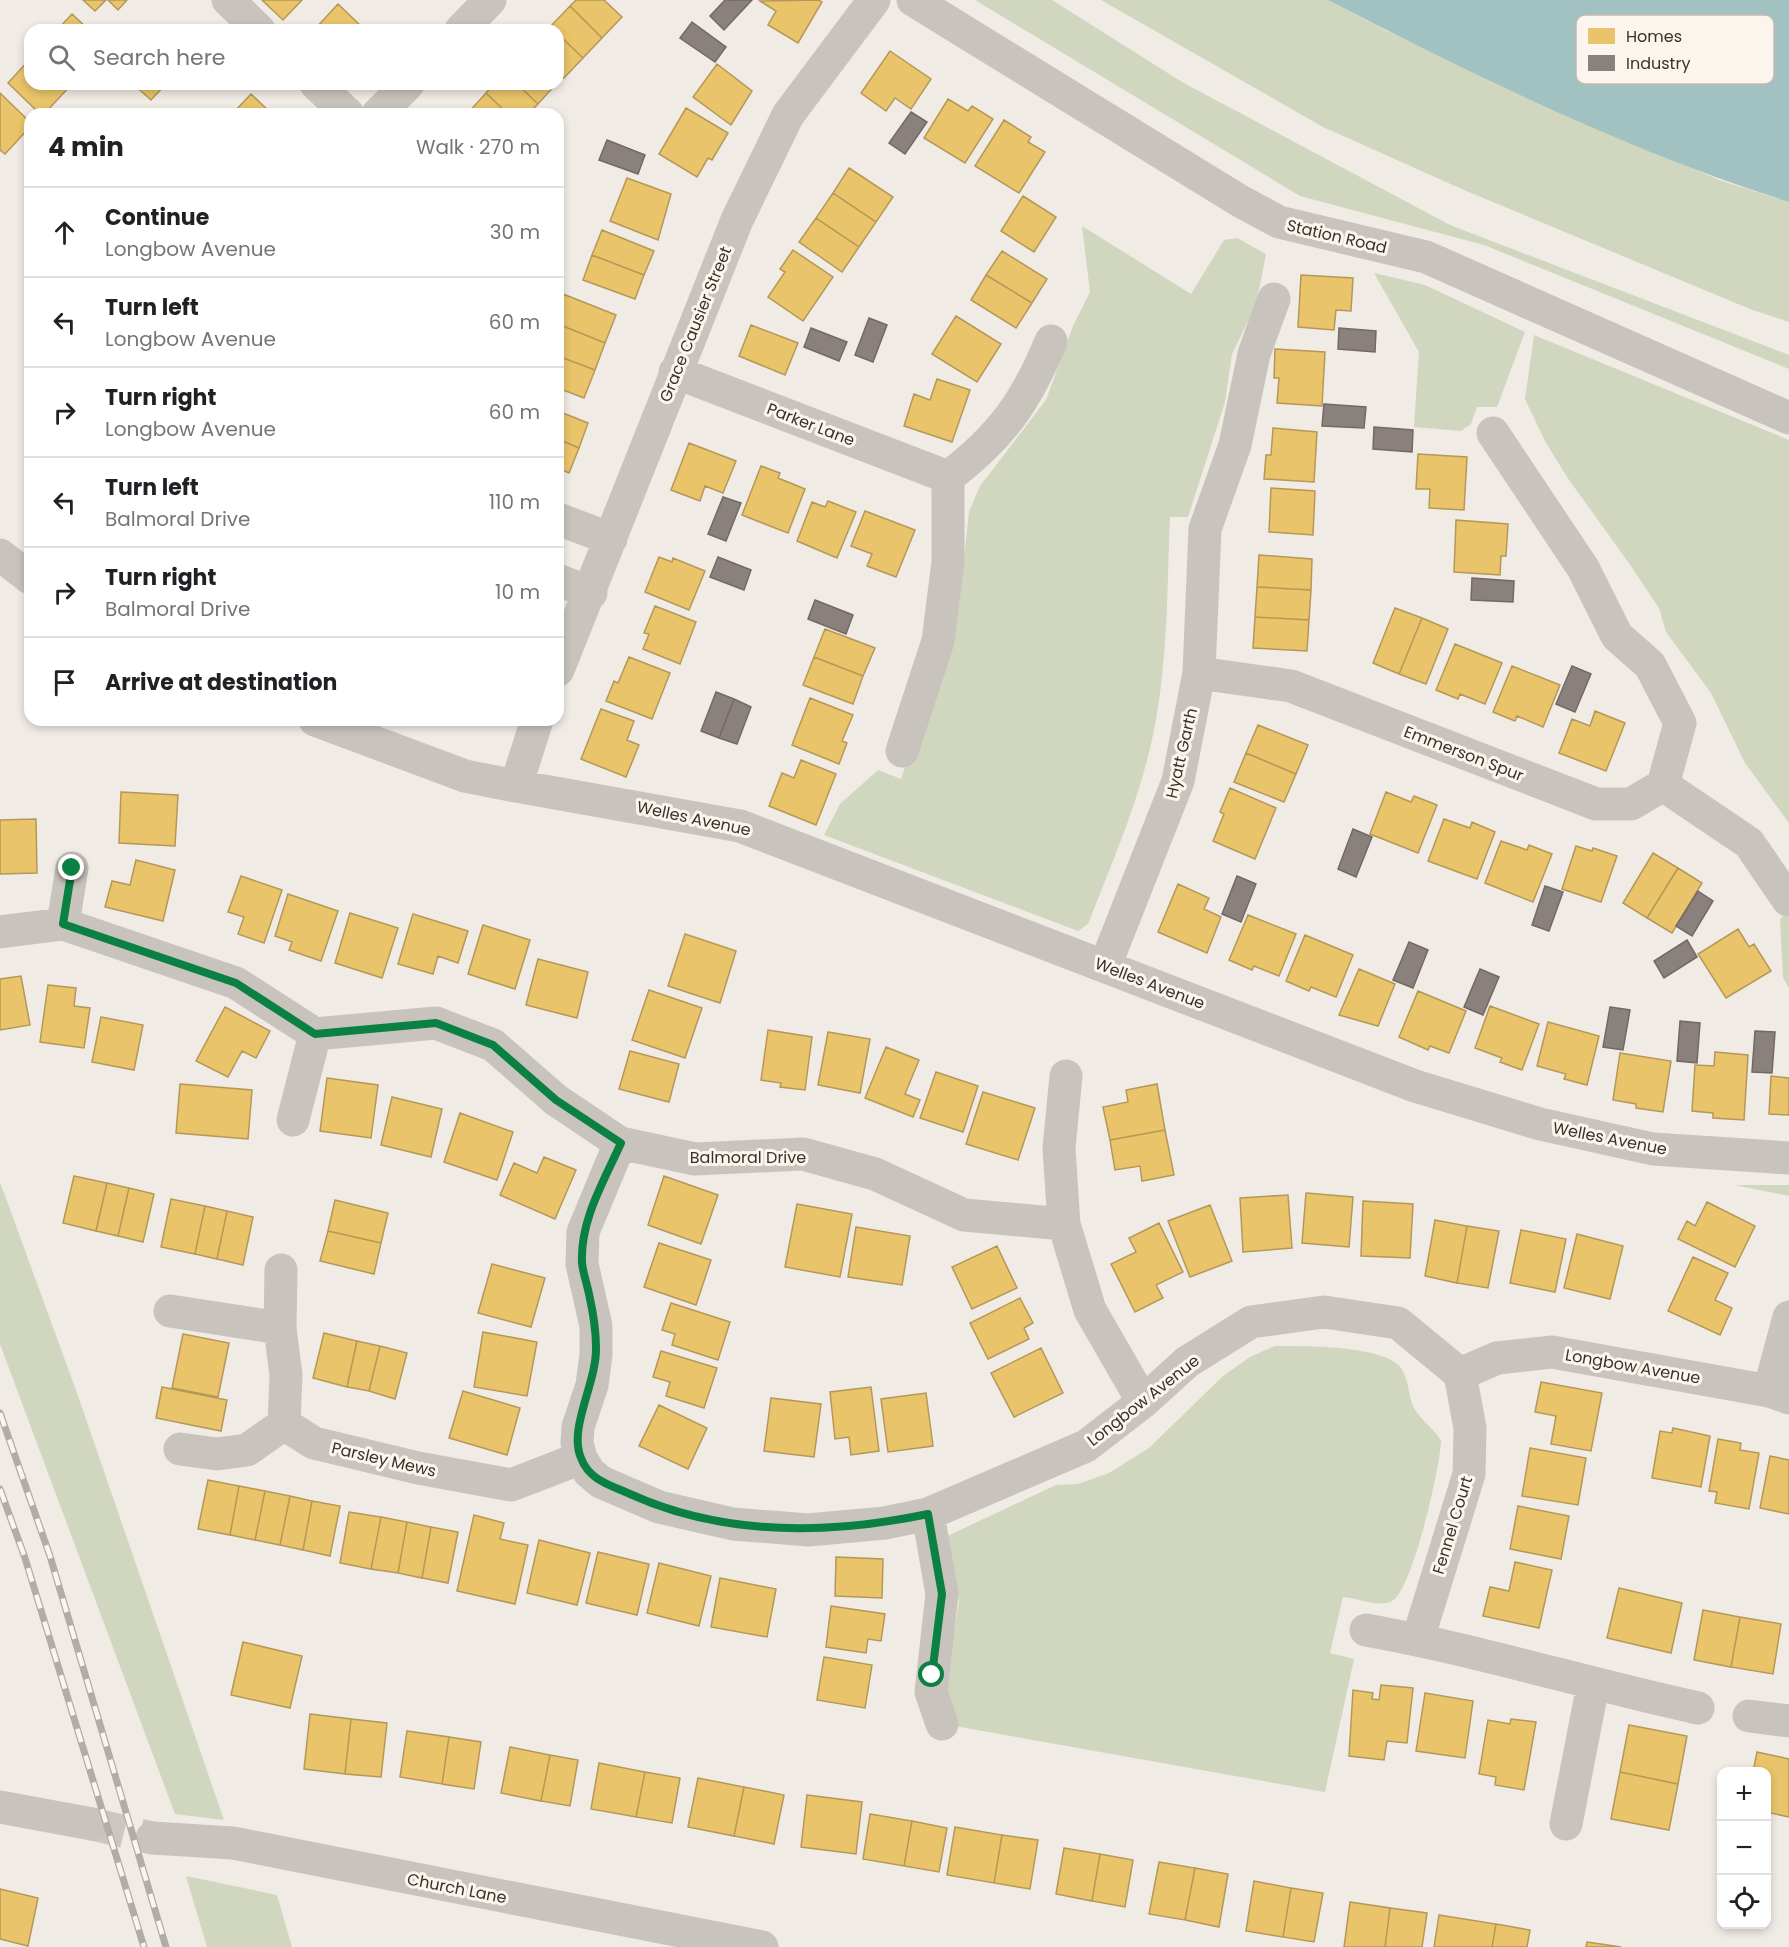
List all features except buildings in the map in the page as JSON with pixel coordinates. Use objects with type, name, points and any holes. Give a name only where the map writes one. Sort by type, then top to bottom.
[{"type":"street","points":[[228,0],[253,24]]},
{"type":"street","points":[[467,24],[490,0]]},
{"type":"street","name":"Grace Causier Street","points":[[564,656],[591,593],[675,372],[737,220],[788,115],[874,0]]},
{"type":"street","name":"Station Road","points":[[913,0],[1239,201],[1279,222],[1426,257],[1789,418]]},
{"type":"street","points":[[322,90],[342,108]]},
{"type":"street","points":[[384,108],[402,90]]},
{"type":"street","name":"Hyatt Garth","points":[[1105,966],[1178,781],[1199,673],[1205,529],[1234,445],[1254,354],[1274,299]]},
{"type":"street","points":[[902,751],[938,641],[948,562],[948,477],[977,455],[1010,420],[1035,380],[1051,341]]},
{"type":"street","name":"Parker Lane","points":[[675,372],[948,477]]},
{"type":"street","points":[[1493,433],[1583,568],[1617,636],[1650,665],[1680,723],[1663,785],[1749,843],[1788,900]]},
{"type":"street","points":[[564,521],[611,539]]},
{"type":"street","points":[[0,555],[24,573]]},
{"type":"street","points":[[564,582],[591,593]]},
{"type":"street","name":"Emmerson Spur","points":[[1199,673],[1291,686],[1596,804],[1631,804],[1663,785]]},
{"type":"street","name":"Welles Avenue","points":[[331,726],[465,776],[740,826],[1415,1086],[1540,1124],[1653,1149],[1789,1158]]},
{"type":"street","points":[[516,786],[534,727]]},
{"type":"street","points":[[63,924],[72,868]]},
{"type":"street","points":[[0,932],[63,924],[236,983],[315,1034],[293,1120]]},
{"type":"street","name":"Balmoral Drive","points":[[315,1034],[436,1023],[493,1045],[556,1100],[621,1143],[695,1159],[803,1154],[875,1174],[964,1215],[1064,1224]]},
{"type":"street","points":[[1066,1076],[1059,1148],[1064,1224],[1090,1310],[1143,1402]]},
{"type":"street","points":[[581,1458],[577,1443],[578,1427],[592,1385],[596,1355],[596,1326],[582,1264],[584,1232],[621,1143]]},
{"type":"street","points":[[180,1449],[218,1454],[247,1450],[284,1424],[286,1375],[280,1328],[281,1270]]},
{"type":"street","points":[[170,1311],[280,1328]]},
{"type":"street","name":"Longbow Avenue","points":[[581,1458],[589,1472],[601,1482],[659,1507],[733,1524],[808,1530],[885,1523],[928,1514],[1086,1446],[1143,1402],[1187,1362],[1251,1322],[1324,1312],[1398,1323],[1460,1374],[1497,1358],[1552,1352],[1779,1394],[1789,1317]]},
{"type":"street","name":"Fennel Court","points":[[1418,1639],[1469,1474],[1470,1428],[1460,1374]]},
{"type":"street","name":"Parsley Mews","points":[[284,1424],[315,1443],[418,1468],[511,1485],[581,1458]]},
{"type":"street","points":[[928,1514],[942,1594],[931,1692],[942,1724]]},
{"type":"street","points":[[1366,1630],[1418,1639],[1593,1685],[1698,1708]]},
{"type":"street","points":[[1566,1824],[1593,1685]]},
{"type":"street","points":[[1749,1716],[1789,1721]]},
{"type":"street","points":[[0,1808],[92,1824]]},
{"type":"street","name":"Church Lane","points":[[152,1838],[233,1843],[762,1947]]},
{"type":"green space","points":[[975,0],[1052,0],[1182,82],[1450,225],[1789,355],[1789,369],[1484,245],[1300,196]]},
{"type":"green space","points":[[1101,0],[1328,0],[1389,32],[1719,180],[1789,202],[1789,322],[1750,309],[1464,190],[1323,127]]},
{"type":"green space","points":[[1082,226],[1191,294],[1224,240],[1237,238],[1266,254],[1256,305],[1232,354],[1225,402],[1188,517],[1170,517],[1162,678],[1154,730],[1142,780],[1126,828],[1088,924],[1078,931],[824,835],[840,804],[878,770],[901,779],[959,604],[969,512],[980,486],[1046,400],[1073,326],[1090,292]]},
{"type":"green space","points":[[1374,273],[1425,285],[1525,332],[1497,407],[1477,407],[1471,424],[1461,431],[1414,427],[1419,352]]},
{"type":"green space","points":[[1534,335],[1789,440],[1789,823],[1745,763],[1711,693],[1666,632],[1659,608],[1567,477],[1545,441],[1525,399]]},
{"type":"green space","points":[[1789,911],[1789,988],[1783,978],[1780,919]]},
{"type":"green space","points":[[0,1182],[77,1393],[224,1820],[175,1814],[0,1344]]},
{"type":"green space","points":[[1734,1185],[1789,1185],[1789,1196]]},
{"type":"green space","points":[[1275,1346],[1342,1348],[1392,1360],[1404,1372],[1414,1408],[1441,1440],[1424,1526],[1400,1592],[1392,1601],[1386,1603],[1343,1597],[1330,1653],[1354,1659],[1325,1792],[955,1726],[946,1685],[959,1601],[943,1538],[1056,1485],[1078,1484],[1109,1473],[1149,1448],[1223,1376],[1250,1357]]},
{"type":"green space","points":[[186,1876],[277,1895],[292,1947],[207,1947]]},
{"type":"water","points":[[1328,0],[1789,0],[1789,202],[1670,160],[1612,136],[1440,57]]},
{"type":"tunnel","points":[[92,1824],[152,1838]]},
{"type":"railway","points":[[0,1413],[50,1556],[166,1947]]},
{"type":"railway","points":[[0,1489],[25,1558],[144,1947]]},
{"type":"route","points":[[72,868],[63,924],[236,983],[315,1034],[436,1023],[493,1045],[556,1100],[621,1143],[584,1232],[582,1264],[596,1326],[596,1355],[592,1385],[578,1427],[577,1443],[581,1458],[589,1472],[601,1482],[659,1507],[696,1517],[771,1529],[849,1528],[928,1514],[942,1594],[932,1675]]}]
